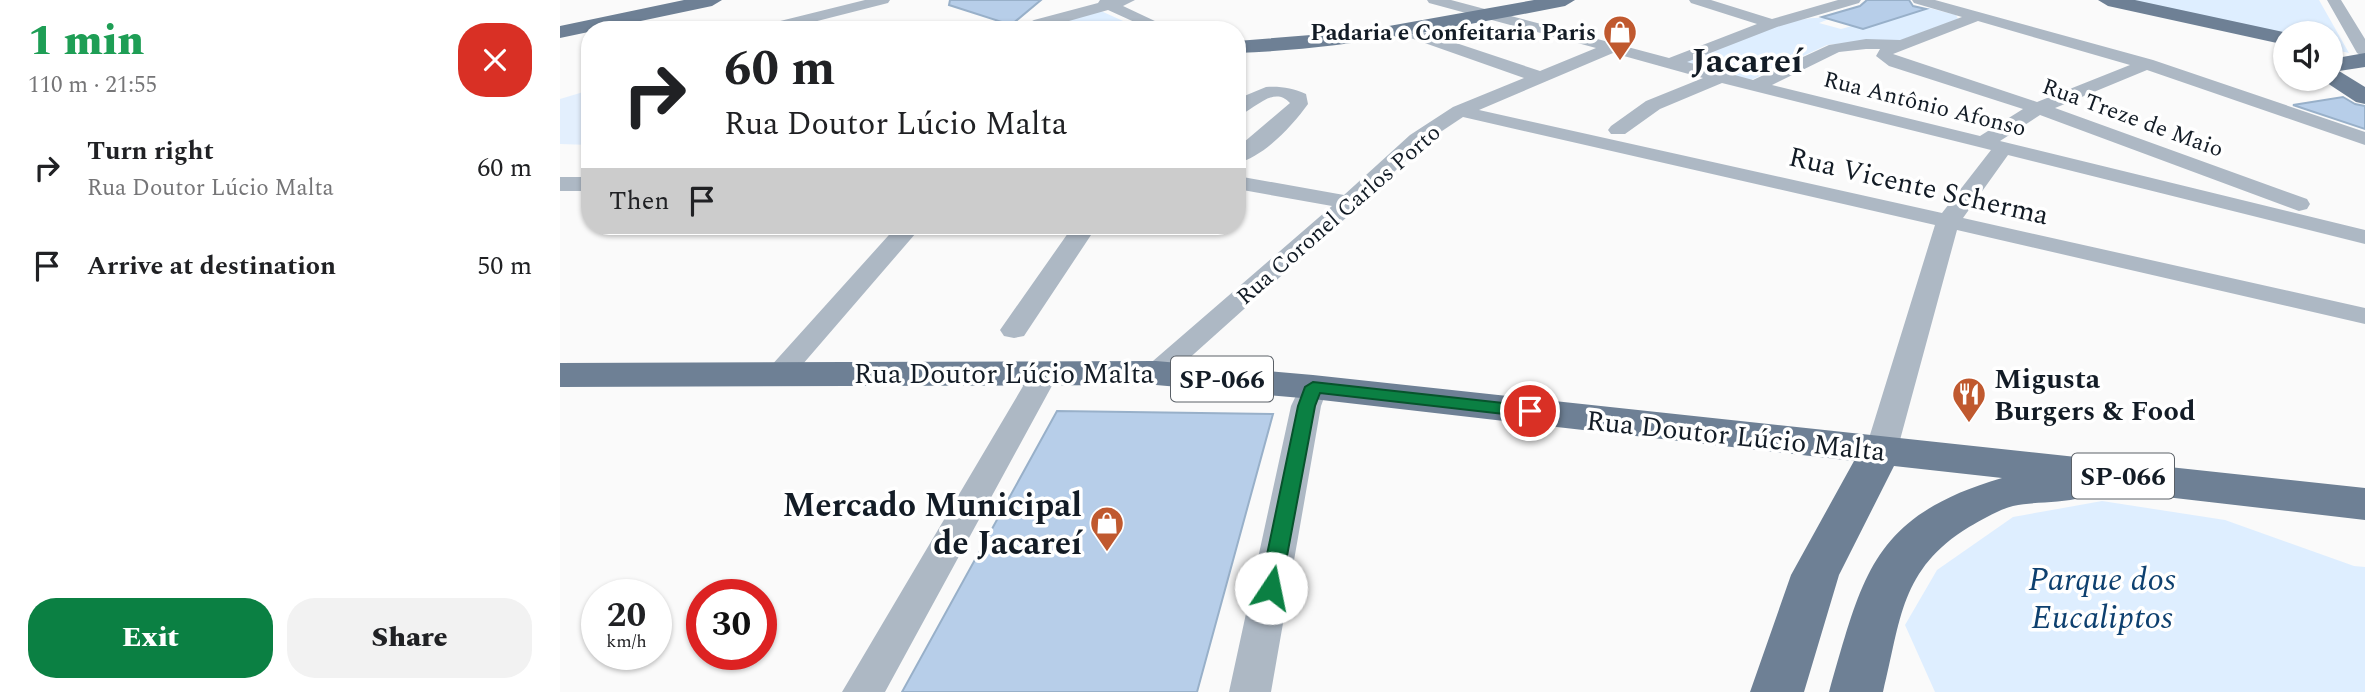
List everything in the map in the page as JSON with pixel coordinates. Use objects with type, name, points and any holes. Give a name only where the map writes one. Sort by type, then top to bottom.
[{"type":"main road","points":[[560,25],[685,0]]},
{"type":"main road","points":[[612,21],[712,0]]},
{"type":"main road","points":[[1246,47],[1332,42],[1408,32],[1565,0]]},
{"type":"main road","points":[[2109,0],[2152,3],[2176,0]]},
{"type":"main road","points":[[2109,0],[2273,36]]},
{"type":"main road","points":[[2203,0],[2273,40]]},
{"type":"main road","points":[[560,32],[581,28]]},
{"type":"main road","points":[[560,46],[581,45]]},
{"type":"main road","points":[[2343,53],[2365,59]]},
{"type":"main road","points":[[2343,68],[2365,59]]},
{"type":"main road","points":[[2343,81],[2365,97]]},
{"type":"main road","name":"Rua Doutor Lúcio Malta","points":[[560,375],[1046,371],[1156,373],[1313,387],[2365,504]]},
{"type":"main road","points":[[1777,692],[1815,575],[1881,451]]},
{"type":"main road","points":[[1856,692],[1876,620],[1895,568],[1923,536],[1968,506],[2009,492],[2143,478]]},
{"type":"street","points":[[798,21],[883,0]]},
{"type":"street","points":[[1045,21],[1103,2],[1128,0]]},
{"type":"street","name":"Rua Antônio Afonso","points":[[1434,0],[1755,86],[2365,237]]},
{"type":"street","points":[[1696,0],[1772,24]]},
{"type":"street","points":[[1670,64],[1772,24],[1854,0]]},
{"type":"street","points":[[1919,0],[2147,64],[2365,139]]},
{"type":"street","points":[[2334,0],[2365,53]]},
{"type":"street","points":[[1103,2],[1146,21]]},
{"type":"street","points":[[1755,86],[1835,48],[1866,44],[1892,51],[1979,16]]},
{"type":"street","points":[[1408,32],[1539,78]]},
{"type":"street","name":"Rua Coronel Carlos Porto","points":[[1156,373],[1349,203],[1417,139],[1460,111],[1613,47]]},
{"type":"street","name":"Rua Treze de Maio","points":[[1892,51],[1895,62],[2038,108],[2365,228]]},
{"type":"street","points":[[1881,451],[1947,223],[1992,145],[2038,108],[2147,64]]},
{"type":"street","points":[[1618,131],[1653,105],[1720,77]]},
{"type":"street","points":[[1246,100],[1255,95],[1293,95],[1299,99],[1299,104],[1279,125],[1246,152]]},
{"type":"street","name":"Rua Vicente Scherma","points":[[1460,111],[2365,316]]},
{"type":"street","points":[[2202,195],[2196,190],[2200,184],[2223,176]]},
{"type":"street","points":[[560,184],[581,184]]},
{"type":"street","points":[[1246,184],[1349,203]]},
{"type":"street","points":[[780,373],[902,235]]},
{"type":"street","points":[[1014,330],[1079,235]]},
{"type":"street","points":[[863,692],[1046,371]]},
{"type":"street","points":[[1250,692],[1306,406],[1313,387]]},
{"type":"shaded area","points":[[581,93],[581,145],[560,144],[560,99]]},
{"type":"green space","points":[[2116,0],[2319,0],[2331,21],[2273,21],[2273,30]]},
{"type":"green space","points":[[1929,8],[1956,15],[1958,19],[1893,43],[1862,41],[1827,45],[1749,81],[1680,63],[1755,33],[1798,20],[1829,19],[1819,23],[1841,29],[1852,26],[1863,29]]},
{"type":"green space","points":[[1101,11],[1123,21],[1063,21]]},
{"type":"green space","name":"Parque dos Eucaliptos","points":[[2102,501],[2225,520],[2354,566],[2365,567],[2365,692],[1935,692],[1905,625],[1937,570],[2013,517]]},
{"type":"building","points":[[950,0],[1041,0],[1016,21],[999,21],[949,5]]},
{"type":"building","points":[[1867,0],[1909,0],[1913,6],[1926,9],[1863,29],[1822,17],[1860,6]]},
{"type":"building","points":[[2343,97],[2365,106],[2365,129],[2293,105]]},
{"type":"building","name":"Mercado Municipal de Jacareí","points":[[1057,411],[1273,414],[1197,692],[902,692]]},
{"type":"place","name":"Padaria e Confeitaria Paris","points":[[1620,62]]},
{"type":"place","name":"Migusta Burgers & Food","points":[[1969,424]]},
{"type":"place","name":"Mercado Municipal de Jacareí","points":[[1107,553]]},
{"type":"district","name":"Jacareí","points":[[1747,60]]},
{"type":"route","points":[[1271,588],[1306,406],[1313,387],[1530,411]]}]
